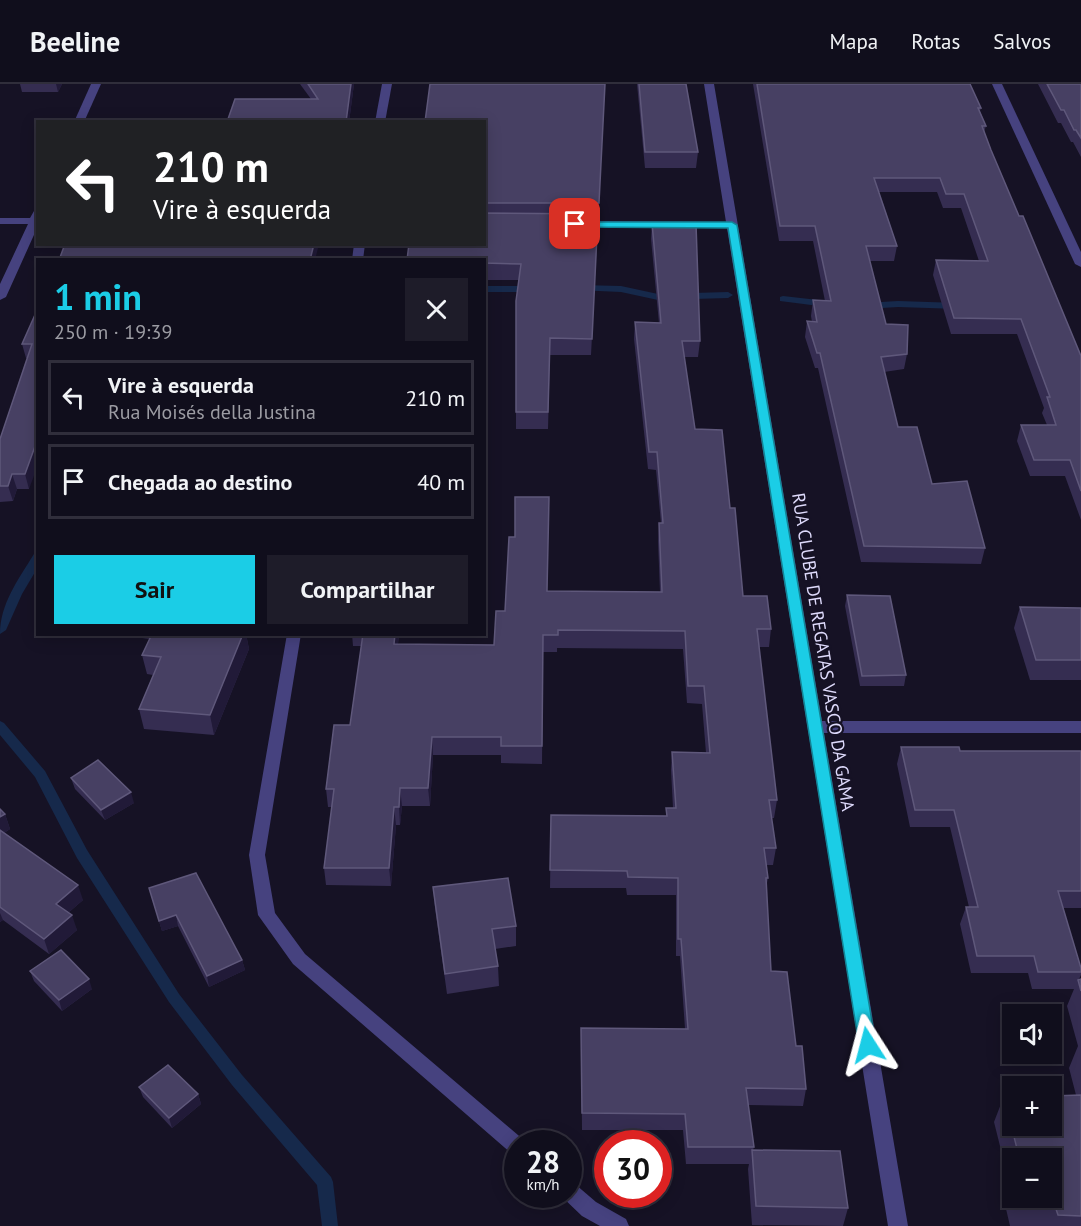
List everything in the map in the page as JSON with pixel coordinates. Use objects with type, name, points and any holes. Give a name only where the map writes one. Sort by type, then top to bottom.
[{"type":"street","points":[[80,120],[96,84]]},
{"type":"street","points":[[380,120],[387,84]]},
{"type":"street","name":"RUA CLUBE DE REGATAS VASCO DA GAMA","points":[[709,84],[898,1226]]},
{"type":"street","points":[[997,84],[1081,264]]},
{"type":"street","points":[[0,221],[36,219],[0,297]]},
{"type":"street","points":[[567,224],[732,225]]},
{"type":"street","points":[[294,636],[257,855],[267,915],[298,959],[504,1135]]},
{"type":"street","points":[[815,728],[1081,727]]},
{"type":"street","points":[[582,1202],[619,1226]]},
{"type":"building","points":[[308,84],[351,84],[346,120],[228,120],[235,99],[318,99]]},
{"type":"building","points":[[430,84],[605,84],[599,203],[486,203],[486,120],[425,120]]},
{"type":"building","points":[[639,84],[686,84],[698,152],[645,152]]},
{"type":"building","points":[[757,84],[970,84],[981,108],[978,108],[986,126],[982,126],[991,150],[1019,216],[1023,216],[1081,356],[1081,491],[1070,460],[1034,460],[1021,425],[1056,425],[1047,397],[1050,397],[1021,319],[954,318],[936,260],[988,261],[964,194],[946,194],[940,178],[874,178],[897,246],[866,246],[886,324],[908,325],[907,354],[881,357],[898,427],[917,427],[932,484],[967,481],[985,548],[864,546],[820,353],[817,353],[807,321],[817,322],[813,300],[831,301],[815,226],[780,226]]},
{"type":"building","points":[[1047,84],[1081,84],[1081,138],[1074,130],[1064,110],[1061,110]]},
{"type":"building","points":[[486,213],[598,214],[592,339],[550,338],[548,412],[516,412],[516,301],[521,264],[486,263],[486,258],[407,258],[409,246],[486,246]]},
{"type":"building","points":[[652,223],[696,224],[700,341],[682,341],[695,429],[722,430],[730,508],[735,508],[743,596],[767,596],[771,629],[757,629],[777,800],[769,800],[776,848],[764,848],[768,878],[766,878],[771,971],[787,972],[796,1046],[802,1046],[806,1089],[746,1088],[754,1147],[688,1147],[685,1114],[582,1113],[581,1028],[688,1029],[681,939],[678,939],[678,878],[628,877],[627,871],[550,870],[551,815],[667,816],[666,808],[676,808],[672,752],[710,753],[704,686],[688,686],[685,631],[558,630],[558,635],[543,635],[542,746],[501,746],[501,737],[432,737],[428,788],[400,788],[399,807],[394,807],[389,868],[324,868],[334,789],[326,789],[334,725],[350,725],[363,636],[395,636],[394,644],[494,645],[496,611],[505,611],[509,537],[515,537],[515,497],[549,497],[547,591],[662,592],[659,523],[663,523],[657,452],[649,452],[635,322],[661,323]]},
{"type":"building","points":[[64,246],[314,246],[310,258],[60,258]]},
{"type":"building","points":[[36,312],[36,444],[25,474],[12,474],[8,486],[0,486],[0,439],[32,344],[22,344]]},
{"type":"building","points":[[847,595],[890,596],[906,675],[862,676]]},
{"type":"building","points":[[1020,607],[1081,608],[1081,660],[1036,660]]},
{"type":"building","points":[[151,636],[242,636],[210,715],[139,709],[161,657],[142,655]]},
{"type":"building","points":[[901,747],[959,747],[960,751],[1081,751],[1081,891],[1058,891],[1081,972],[1038,972],[1034,956],[977,956],[966,907],[978,907],[954,810],[915,810]]},
{"type":"building","points":[[98,760],[131,792],[101,810],[71,778]]},
{"type":"building","points":[[0,830],[78,885],[56,904],[72,915],[44,939],[0,907]]},
{"type":"building","points":[[196,873],[242,960],[207,976],[176,915],[159,921],[149,888]]},
{"type":"building","points":[[508,878],[516,926],[492,929],[498,966],[445,974],[433,887]]},
{"type":"building","points":[[61,950],[89,979],[59,1000],[30,971]]},
{"type":"building","points":[[168,1065],[198,1094],[169,1118],[139,1087]]},
{"type":"building","points":[[1081,1095],[1081,1216],[1058,1215],[1056,1208],[1062,1208],[1062,1148],[1017,1148],[1014,1136],[1062,1136],[1062,1096]]},
{"type":"building","points":[[752,1150],[840,1151],[848,1208],[756,1206]]},
{"type":"waterway","points":[[579,288],[621,289],[658,297],[728,295]]},
{"type":"waterway","points":[[486,289],[534,289]]},
{"type":"waterway","points":[[783,299],[827,304]]},
{"type":"waterway","points":[[865,306],[898,304],[959,306]]},
{"type":"waterway","points":[[0,630],[16,594],[36,560]]},
{"type":"waterway","points":[[0,726],[40,774],[82,854],[174,998],[237,1080],[325,1182],[330,1226]]},
{"type":"route","points":[[575,224],[732,225],[868,1045]]}]
